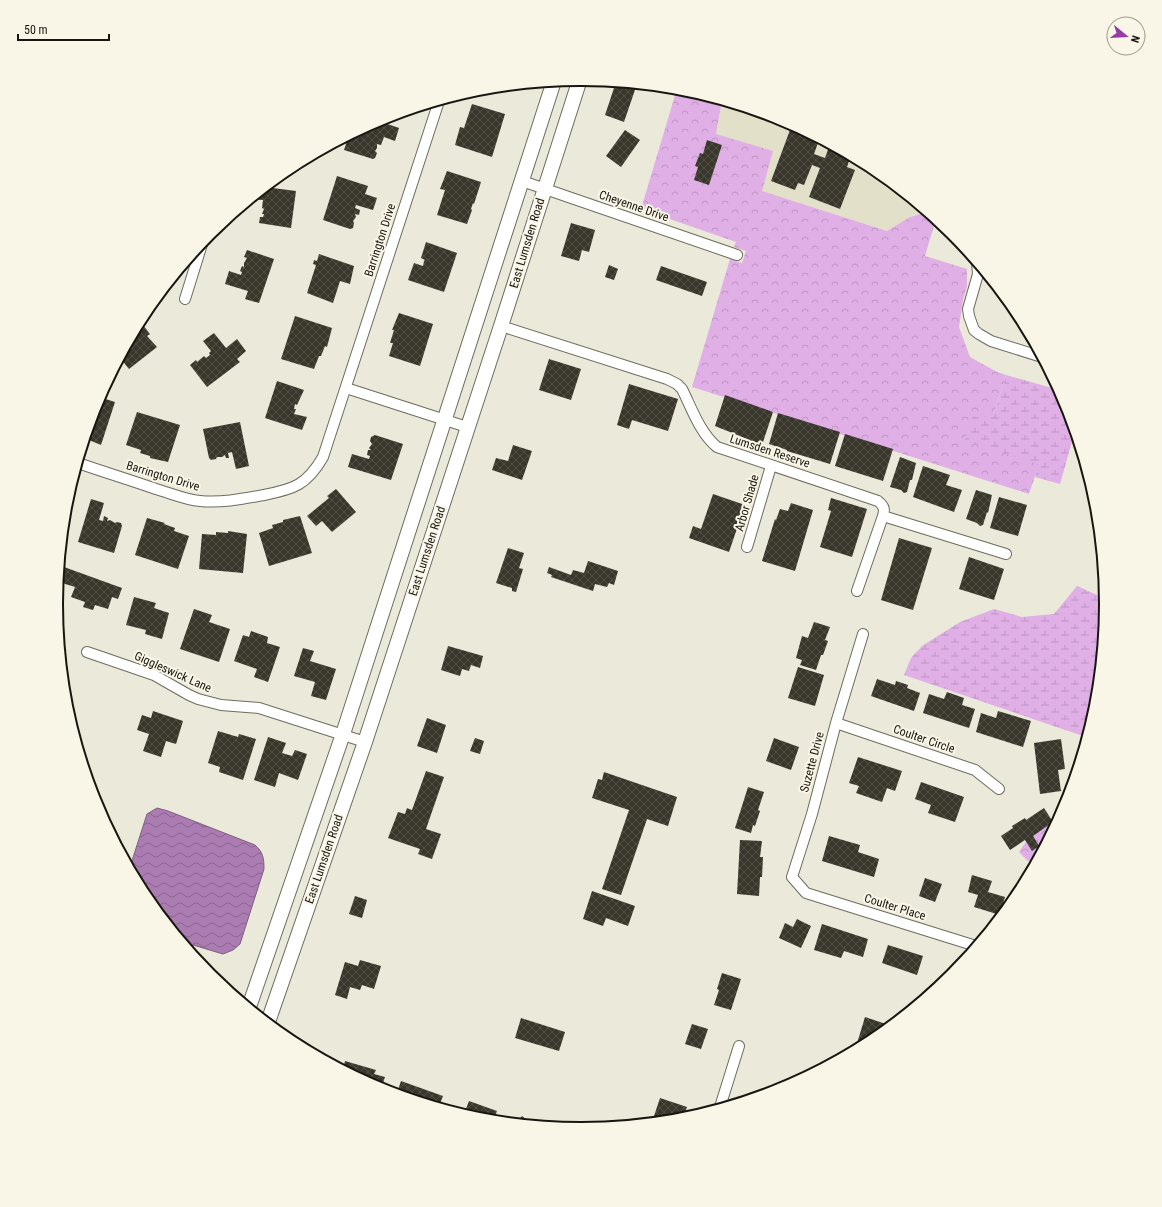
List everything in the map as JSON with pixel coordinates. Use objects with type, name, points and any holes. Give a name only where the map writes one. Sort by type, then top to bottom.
[{"type":"main road","name":"East Lumsden Road","points":[[270,1017],[365,742],[578,86]]},
{"type":"main road","name":"East Lumsden Road","points":[[251,1002],[343,734],[552,87]]},
{"type":"street","name":"Barrington Drive","points":[[82,464],[171,494],[198,501],[230,501],[279,492],[292,488],[305,480],[315,471],[322,457],[346,388],[437,106]]},
{"type":"street","name":"Cheyenne Drive","points":[[522,181],[737,255]]},
{"type":"street","points":[[185,299],[198,255]]},
{"type":"street","points":[[978,271],[968,310],[974,330],[991,341],[1035,355]]},
{"type":"street","name":"Lumsden Reserve","points":[[501,326],[667,379],[677,384],[682,389],[704,433],[717,447],[878,501],[883,505],[884,510],[882,516]]},
{"type":"street","points":[[346,388],[467,427]]},
{"type":"street","name":"Arbor Shade","points":[[747,547],[771,466]]},
{"type":"street","points":[[857,591],[882,516],[1006,554]]},
{"type":"street","name":"Suzette Drive","points":[[806,892],[792,877],[812,814],[836,723],[863,634]]},
{"type":"street","name":"Giggleswick Lane","points":[[87,652],[142,670],[161,679],[189,696],[210,703],[259,708],[365,742]]},
{"type":"street","name":"Coulter Circle","points":[[836,723],[975,770],[999,789]]},
{"type":"street","name":"Coulter Place","points":[[806,892],[971,944]]},
{"type":"street","points":[[722,1102],[739,1046]]},
{"type":"shaded area","points":[[698,99],[748,113],[810,139],[869,173],[922,214],[910,217],[888,231],[762,191],[772,151],[716,134],[721,106]]},
{"type":"green space","points":[[675,94],[721,106],[716,134],[773,151],[762,191],[887,231],[910,217],[922,214],[934,225],[925,256],[967,269],[967,286],[963,300],[959,327],[970,357],[997,372],[1006,375],[993,417],[1039,464],[1029,494],[692,387],[730,259],[742,263],[746,251],[734,247],[736,242],[641,209]]},
{"type":"green space","points":[[1006,375],[1052,388],[1073,439],[1060,484],[1035,477],[1038,464],[965,440],[972,417],[993,417]]},
{"type":"green space","points":[[1077,586],[1099,596],[1098,637],[1095,671],[1082,736],[904,675],[911,658],[922,646],[960,622],[994,609],[1022,617],[1054,614]]},
{"type":"green space","points":[[1052,819],[1030,863],[1019,852],[1035,828]]},
{"type":"water","points":[[157,808],[168,811],[255,845],[258,848],[263,858],[264,869],[240,944],[233,950],[223,954],[192,945],[170,919],[150,891],[132,862],[147,814]]},
{"type":"building","points":[[614,87],[635,89],[624,122],[605,115]]},
{"type":"building","points":[[472,104],[505,114],[492,157],[455,145],[460,127],[464,128]]},
{"type":"building","points":[[386,124],[399,128],[395,141],[384,137],[381,145],[377,144],[375,151],[377,153],[373,159],[344,150],[347,142],[383,125]]},
{"type":"building","points":[[625,130],[640,140],[621,167],[606,156]]},
{"type":"building","points":[[790,130],[818,143],[814,154],[825,158],[828,149],[849,161],[847,167],[855,170],[840,209],[809,197],[820,168],[812,165],[804,185],[798,183],[795,190],[771,181]]},
{"type":"building","points":[[707,140],[722,145],[709,185],[694,180],[698,167],[695,166],[700,153],[703,154]]},
{"type":"building","points":[[447,171],[481,182],[467,224],[437,215],[445,190],[440,189]]},
{"type":"building","points":[[337,176],[368,186],[365,194],[377,198],[373,210],[356,205],[355,208],[360,210],[359,215],[355,214],[356,217],[353,221],[353,228],[350,229],[323,220]]},
{"type":"building","points":[[273,188],[296,191],[291,228],[259,223],[260,217],[263,217],[264,214],[262,214],[264,209],[262,208],[263,200],[258,200]]},
{"type":"building","points":[[571,223],[595,230],[589,252],[582,250],[579,261],[561,256]]},
{"type":"building","points":[[426,242],[457,253],[444,292],[408,280],[414,263],[423,266],[425,260],[421,258]]},
{"type":"building","points":[[247,250],[274,259],[259,303],[245,299],[248,291],[225,284],[229,271],[241,275],[242,272],[240,271],[242,266],[244,267],[244,263],[247,258],[244,257]]},
{"type":"building","points":[[319,254],[354,266],[350,284],[340,281],[333,303],[307,293],[316,265],[313,264],[314,260],[317,261]]},
{"type":"building","points":[[609,265],[618,269],[614,280],[605,277]]},
{"type":"building","points":[[661,266],[707,282],[702,296],[656,280]]},
{"type":"building","points":[[399,313],[433,324],[420,366],[389,356],[393,343],[390,343],[394,330],[392,330]]},
{"type":"building","points":[[295,316],[332,328],[327,347],[325,346],[321,356],[319,356],[314,369],[281,359]]},
{"type":"building","points":[[144,326],[150,334],[147,336],[157,347],[129,369],[123,361]]},
{"type":"building","points":[[214,333],[226,348],[237,339],[246,351],[237,359],[240,362],[207,387],[190,365],[196,360],[197,362],[204,356],[206,358],[210,355],[209,353],[211,351],[203,341]]},
{"type":"building","points":[[549,359],[581,369],[571,400],[539,390]]},
{"type":"building","points":[[277,381],[304,390],[297,405],[295,404],[294,409],[296,409],[294,414],[307,417],[302,430],[265,418]]},
{"type":"building","points":[[629,384],[678,399],[668,431],[632,420],[629,429],[617,425]]},
{"type":"building","points":[[725,395],[773,412],[762,445],[715,426]]},
{"type":"building","points":[[105,399],[115,402],[101,445],[89,440]]},
{"type":"building","points":[[137,412],[180,425],[168,462],[150,458],[150,456],[140,453],[141,450],[126,445]]},
{"type":"building","points":[[778,413],[840,432],[830,464],[769,444]]},
{"type":"building","points":[[240,422],[249,466],[236,469],[232,452],[228,453],[229,458],[226,458],[225,455],[211,460],[209,458],[203,429]]},
{"type":"building","points":[[845,434],[893,449],[883,481],[835,466]]},
{"type":"building","points":[[375,435],[403,444],[391,480],[348,467],[352,454],[369,459],[370,456],[367,455],[368,450],[371,450],[369,448],[372,444],[370,441],[371,437]]},
{"type":"building","points":[[513,445],[532,451],[522,480],[492,470],[496,458],[508,461]]},
{"type":"building","points":[[900,457],[916,463],[912,480],[910,480],[907,492],[904,493],[901,490],[890,487]]},
{"type":"building","points":[[923,466],[950,475],[946,485],[962,490],[954,512],[913,497]]},
{"type":"building","points":[[336,489],[356,512],[332,532],[322,521],[316,526],[307,516],[329,498],[327,496]]},
{"type":"building","points":[[976,490],[992,495],[988,513],[987,512],[983,525],[980,526],[977,523],[966,519]]},
{"type":"building","points":[[713,494],[745,505],[729,552],[689,538],[693,526],[701,529]]},
{"type":"building","points":[[999,497],[1027,505],[1018,536],[990,528]]},
{"type":"building","points":[[831,498],[867,509],[852,557],[820,547],[831,511],[828,510]]},
{"type":"building","points":[[91,499],[104,503],[99,520],[103,521],[104,516],[108,518],[107,521],[110,520],[115,523],[121,523],[122,526],[114,553],[78,542]]},
{"type":"building","points":[[791,503],[813,510],[795,571],[762,561],[775,519],[776,520],[780,509],[788,511]]},
{"type":"building","points":[[300,516],[312,553],[269,566],[259,533],[273,528],[272,525],[283,522],[283,520]]},
{"type":"building","points":[[147,518],[165,523],[164,524],[175,528],[174,531],[189,536],[178,569],[135,555]]},
{"type":"building","points":[[228,531],[247,534],[243,573],[199,569],[202,534],[216,535],[216,532],[228,533]]},
{"type":"building","points":[[899,538],[932,548],[913,610],[881,600]]},
{"type":"building","points":[[508,548],[524,553],[519,568],[523,569],[516,592],[512,591],[512,588],[496,583]]},
{"type":"building","points":[[969,557],[1004,569],[994,600],[959,589]]},
{"type":"building","points":[[588,561],[618,571],[614,585],[609,583],[607,587],[595,584],[593,591],[551,577],[552,575],[547,573],[549,567],[571,575],[573,570],[584,573]]},
{"type":"building","points":[[64,567],[122,588],[118,599],[112,597],[108,609],[95,605],[93,610],[83,607],[85,602],[71,597],[75,587],[64,583]]},
{"type":"building","points":[[134,597],[156,603],[154,608],[169,613],[162,639],[145,634],[146,630],[126,625]]},
{"type":"building","points":[[194,609],[212,615],[209,622],[230,629],[219,662],[180,649]]},
{"type":"building","points":[[814,622],[830,627],[825,640],[828,641],[816,670],[800,665],[802,660],[796,658],[802,636],[808,638]]},
{"type":"building","points":[[251,631],[268,637],[267,643],[280,647],[268,682],[254,677],[257,669],[234,661],[243,635],[249,637]]},
{"type":"building","points":[[448,646],[483,656],[480,668],[471,665],[469,671],[462,669],[460,676],[441,670]]},
{"type":"building","points":[[303,648],[314,651],[310,661],[336,669],[326,700],[311,696],[315,682],[294,676]]},
{"type":"building","points":[[798,667],[824,675],[815,706],[788,698]]},
{"type":"building","points":[[877,679],[895,685],[896,681],[908,685],[907,688],[920,693],[914,711],[871,696]]},
{"type":"building","points":[[947,692],[964,698],[962,705],[975,709],[969,728],[923,713],[929,694],[944,699]]},
{"type":"building","points":[[153,711],[183,721],[176,744],[166,741],[161,757],[143,751],[149,734],[137,730],[142,715],[151,718]]},
{"type":"building","points":[[998,711],[1031,721],[1023,747],[976,732],[981,713],[996,718]]},
{"type":"building","points":[[427,718],[446,725],[437,753],[417,746]]},
{"type":"building","points":[[218,731],[238,737],[239,734],[256,739],[243,780],[219,772],[220,767],[208,763]]},
{"type":"building","points":[[268,737],[286,743],[282,753],[292,756],[295,750],[307,754],[298,780],[279,773],[275,787],[254,780]]},
{"type":"building","points":[[475,738],[484,741],[480,754],[470,751]]},
{"type":"building","points":[[774,738],[799,747],[791,770],[766,761]]},
{"type":"building","points":[[1061,739],[1065,769],[1058,770],[1061,791],[1040,794],[1034,743]]},
{"type":"building","points":[[858,757],[902,771],[895,791],[887,788],[882,802],[856,793],[859,786],[849,783]]},
{"type":"building","points":[[426,771],[444,777],[426,829],[441,834],[432,859],[418,854],[420,849],[388,838],[398,812],[405,814],[407,808],[412,810]]},
{"type":"building","points":[[604,772],[677,797],[668,826],[647,819],[621,895],[602,889],[629,810],[592,798],[598,779],[602,780]]},
{"type":"building","points":[[921,782],[964,797],[955,822],[928,813],[931,805],[915,799]]},
{"type":"building","points":[[748,787],[764,792],[758,810],[760,811],[751,833],[735,828]]},
{"type":"building","points":[[1044,808],[1052,820],[1050,824],[1033,836],[1039,846],[1032,851],[1025,840],[1010,850],[1001,836],[1013,828],[1012,826],[1025,818],[1026,820]]},
{"type":"building","points":[[829,836],[860,845],[858,852],[879,859],[874,877],[822,861]]},
{"type":"building","points":[[740,840],[762,841],[760,857],[763,857],[762,877],[760,877],[759,896],[737,894]]},
{"type":"building","points":[[972,875],[992,881],[988,892],[1005,897],[1003,903],[996,914],[974,907],[978,895],[968,892]]},
{"type":"building","points":[[925,878],[942,884],[935,902],[919,896]]},
{"type":"building","points":[[592,891],[635,906],[628,926],[606,918],[603,926],[583,919]]},
{"type":"building","points":[[355,896],[367,900],[362,918],[349,914]]},
{"type":"building","points":[[797,919],[811,926],[801,948],[779,938],[785,923],[793,927]]},
{"type":"building","points":[[822,924],[868,939],[863,957],[844,951],[841,958],[814,950]]},
{"type":"building","points":[[888,945],[923,956],[917,975],[882,963]]},
{"type":"building","points":[[360,960],[381,966],[374,989],[362,985],[360,990],[350,987],[347,999],[335,995],[345,962],[358,966]]},
{"type":"building","points":[[722,973],[741,979],[731,1010],[714,1005],[719,990],[717,989]]},
{"type":"building","points":[[865,1017],[884,1023],[869,1034],[858,1041]]},
{"type":"building","points":[[521,1018],[565,1032],[559,1051],[515,1038]]},
{"type":"building","points":[[692,1024],[708,1029],[701,1049],[685,1044]]},
{"type":"building","points":[[345,1061],[376,1070],[374,1074],[385,1077],[383,1082],[352,1068],[344,1064]]},
{"type":"building","points":[[401,1081],[443,1096],[441,1102],[399,1088]]},
{"type":"building","points":[[660,1098],[687,1107],[685,1111],[654,1116]]},
{"type":"building","points":[[469,1101],[497,1111],[496,1114],[466,1109]]}]
